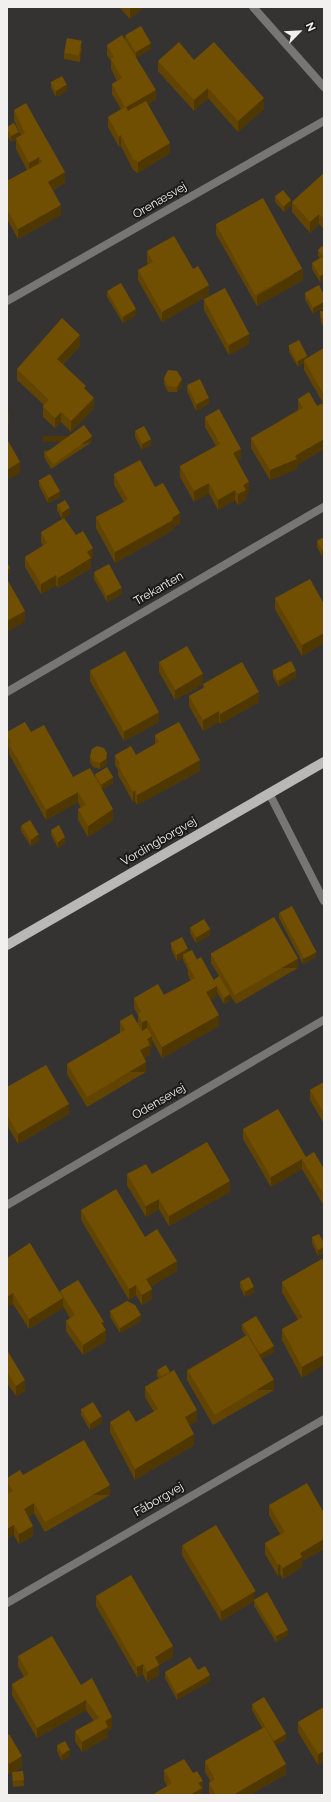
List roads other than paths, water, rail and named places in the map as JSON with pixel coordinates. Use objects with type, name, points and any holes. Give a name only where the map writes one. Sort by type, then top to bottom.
[{"type":"main road","name":"Vordingborgvej","points":[[7,945],[324,762]]},
{"type":"street","points":[[253,7],[324,87]]},
{"type":"street","name":"Orenæsvej","points":[[7,302],[324,121]]},
{"type":"street","name":"Trekanten","points":[[7,692],[324,507]]},
{"type":"street","points":[[269,794],[324,901]]},
{"type":"street","name":"Odensevej","points":[[7,1205],[324,1020]]},
{"type":"street","name":"Fåborgvej","points":[[7,1603],[324,1419]]}]
